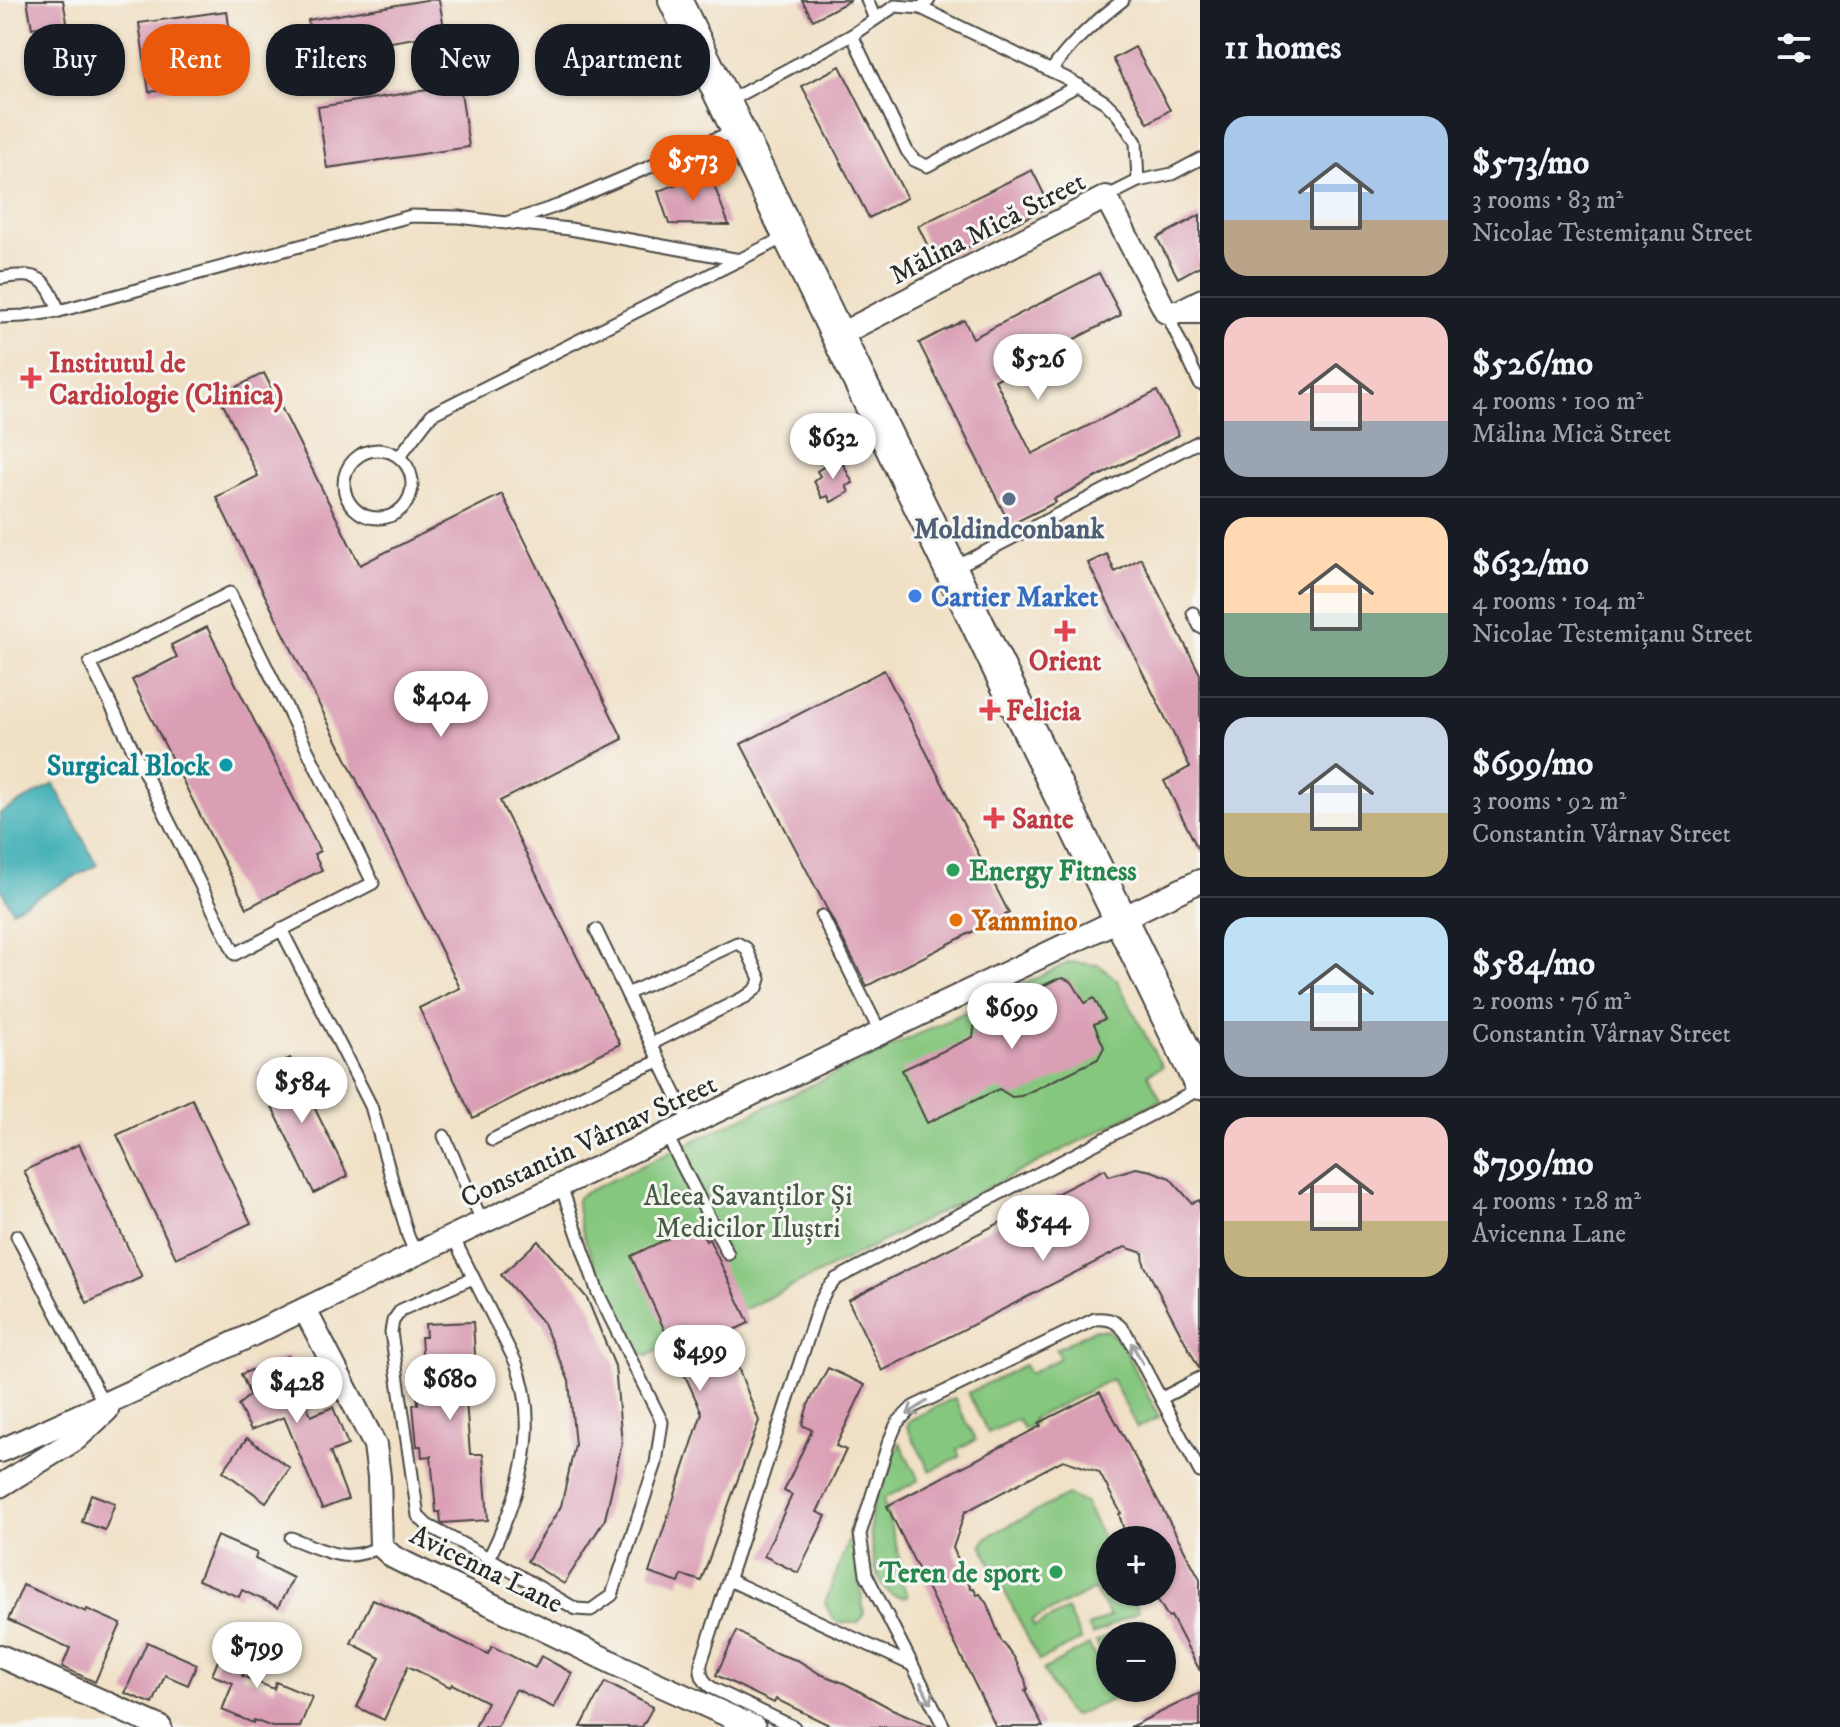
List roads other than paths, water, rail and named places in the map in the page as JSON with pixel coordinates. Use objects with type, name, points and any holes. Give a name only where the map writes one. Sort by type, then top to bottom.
[{"type":"main road","points":[[675,0],[1200,1086]]},
{"type":"street","name":"Mălina Mică Street","points":[[837,336],[1106,197],[1166,312]]},
{"type":"street","points":[[1166,312],[1200,312]]},
{"type":"street","name":"Constantin Vârnav Street","points":[[0,1451],[110,1404],[416,1254],[1200,881]]},
{"type":"street","name":"Avicenna Lane","points":[[305,1310],[375,1445],[381,1546],[393,1557],[425,1573],[754,1727]]},
{"type":"street","points":[[0,1486],[76,1439],[110,1404]]},
{"type":"street","points":[[0,1656],[160,1727]]},
{"type":"lane","points":[[867,0],[875,19]]},
{"type":"lane","points":[[1051,71],[1085,30],[1123,0]]},
{"type":"lane","points":[[506,223],[560,205],[732,116],[895,6],[925,4],[1079,85],[1105,102],[1136,142],[1138,181]]},
{"type":"lane","points":[[852,35],[907,151],[914,160],[927,166],[1079,85]]},
{"type":"lane","points":[[1106,197],[1138,181],[1172,174],[1200,159]]},
{"type":"lane","points":[[0,317],[59,311],[411,216],[459,217],[570,229],[740,260]]},
{"type":"lane","points":[[399,457],[432,414],[789,235]]},
{"type":"lane","points":[[0,278],[16,275],[35,277],[49,286],[59,311]]},
{"type":"lane","points":[[1200,295],[1166,312],[1200,384]]},
{"type":"lane","points":[[951,570],[1200,441]]},
{"type":"lane","points":[[379,450],[399,457],[411,475],[412,487],[403,508],[382,518],[360,513],[346,496],[346,474],[351,464],[368,451],[379,450]]},
{"type":"lane","points":[[230,593],[373,883],[281,929],[235,954],[90,663],[230,593]]},
{"type":"lane","points":[[1193,613],[1200,627]]},
{"type":"lane","points":[[822,916],[881,1034]]},
{"type":"lane","points":[[281,929],[371,1106],[408,1236],[416,1254]]},
{"type":"lane","points":[[596,930],[691,1125]]},
{"type":"lane","points":[[627,994],[737,943],[746,948],[760,979],[757,988],[747,996],[651,1044]]},
{"type":"lane","points":[[492,1140],[622,1076],[660,1061]]},
{"type":"lane","points":[[794,1727],[712,1688],[703,1681],[701,1663],[819,1304],[827,1289],[836,1279],[1200,1086]]},
{"type":"lane","points":[[444,1136],[483,1223]]},
{"type":"lane","points":[[667,1136],[728,1254]]},
{"type":"lane","points":[[473,1278],[401,1310],[393,1321],[391,1332],[418,1516],[427,1525],[576,1609],[591,1610],[612,1595],[661,1442],[662,1422],[598,1293],[561,1186]]},
{"type":"lane","points":[[17,1236],[110,1404]]},
{"type":"lane","points":[[453,1237],[495,1316],[523,1381],[529,1427],[520,1482],[489,1558]]},
{"type":"lane","points":[[944,1727],[866,1574],[860,1534],[888,1444],[897,1423],[913,1407],[1095,1319],[1109,1318],[1119,1323],[1200,1472]]},
{"type":"lane","points":[[1162,1398],[1200,1378]]},
{"type":"lane","points":[[291,1538],[358,1557],[381,1546]]},
{"type":"lane","points":[[729,1580],[912,1665]]},
{"type":"water","points":[[54,784],[97,865],[12,910],[0,887],[0,813]]},
{"type":"place","name":"Institutul de Cardiologie (Clinica)","points":[[31,378]]},
{"type":"place","name":"Moldindconbank","points":[[1009,499]]},
{"type":"place","name":"Cartier Market","points":[[915,596]]},
{"type":"place","name":"Orient","points":[[1065,631]]},
{"type":"place","name":"Felicia","points":[[990,710]]},
{"type":"place","name":"Surgical Block","points":[[226,765]]},
{"type":"place","name":"Sante","points":[[994,818]]},
{"type":"place","name":"Energy Fitness","points":[[953,870]]},
{"type":"place","name":"Yammino","points":[[956,920]]},
{"type":"place","name":"Teren de sport","points":[[1056,1572]]},
{"type":"park label","name":"Aleea Savanților Și Medicilor Iluștri","points":[[748,1211]]}]
